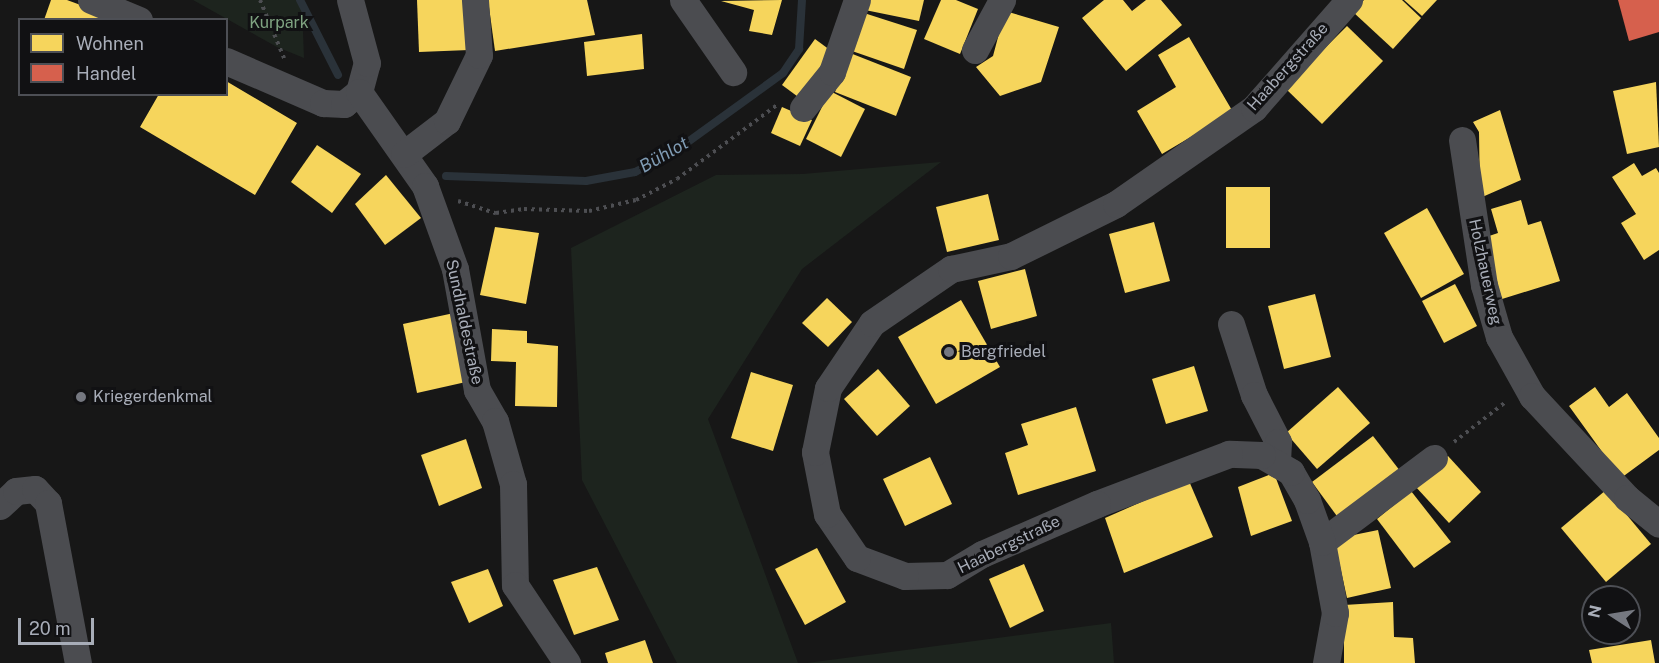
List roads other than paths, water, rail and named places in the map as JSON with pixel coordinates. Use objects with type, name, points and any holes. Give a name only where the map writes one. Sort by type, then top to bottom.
[{"type":"street","points":[[92,0],[134,18]]},
{"type":"street","points":[[228,62],[279,87],[322,103],[344,104],[359,92],[367,63],[350,0]]},
{"type":"street","points":[[404,154],[447,121],[479,55],[475,0]]},
{"type":"street","points":[[683,0],[733,72]]},
{"type":"street","points":[[803,108],[832,72],[857,0]]},
{"type":"street","points":[[975,50],[1002,0]]},
{"type":"street","name":"Haabergstraße","points":[[1326,663],[1335,613],[1322,542],[1307,500],[1292,472],[1262,455],[1229,454],[1097,504],[982,554],[947,575],[905,576],[857,558],[827,514],[815,452],[828,388],[872,323],[951,269],[1011,256],[1116,204],[1254,108],[1349,0]]},
{"type":"street","name":"Sundhaldestraße","points":[[359,92],[425,186],[455,269],[477,390],[495,421],[513,484],[515,585],[567,663]]},
{"type":"street","name":"Holzhauerweg","points":[[1461,140],[1484,285],[1499,337],[1526,386],[1627,498],[1659,524]]},
{"type":"street","points":[[1231,324],[1254,395],[1278,442],[1277,464]]},
{"type":"street","points":[[1322,542],[1434,458]]},
{"type":"street","points":[[0,506],[16,491],[35,489],[48,503],[78,663]]},
{"type":"waterway","name":"Bühlot","points":[[300,0],[338,75]]},
{"type":"waterway","name":"Bühlot","points":[[446,176],[586,181],[635,172],[674,152],[783,73],[799,49],[802,0]]},
{"type":"place","name":"Bergfriedel","points":[[949,352]]},
{"type":"place","name":"Kriegerdenkmal","points":[[81,397]]},
{"type":"park label","name":"Kurpark","points":[[279,23]]}]
